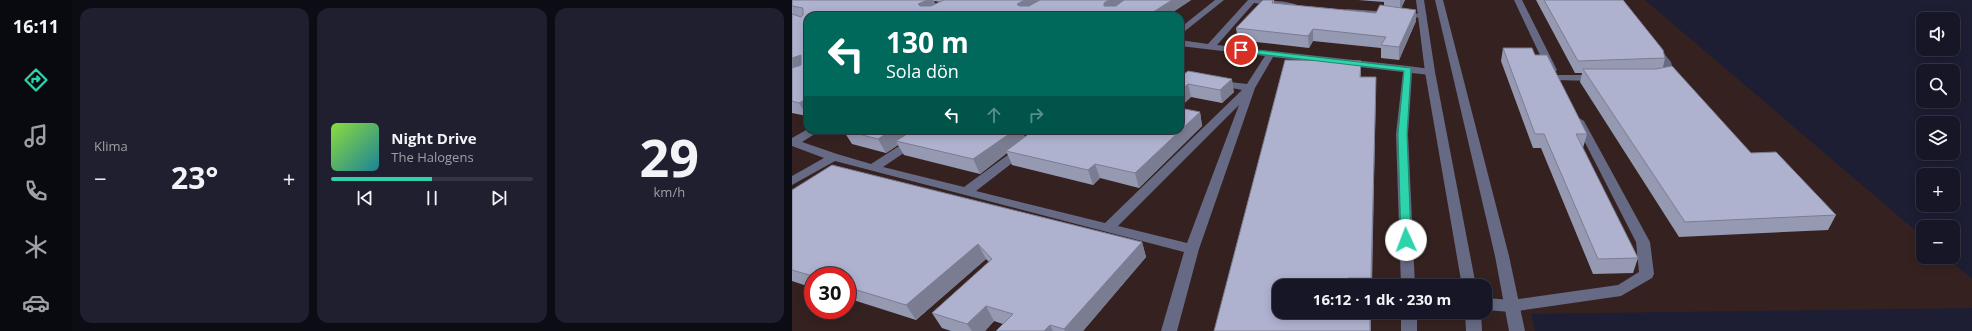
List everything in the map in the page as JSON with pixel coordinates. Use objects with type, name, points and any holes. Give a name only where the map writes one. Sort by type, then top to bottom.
[{"type":"street","points":[[1184,29],[1220,0]]},
{"type":"street","points":[[1211,46],[1252,0],[1306,7]]},
{"type":"street","points":[[1420,0],[1430,72],[1468,279]]},
{"type":"street","points":[[1439,0],[1502,256],[1517,331]]},
{"type":"street","points":[[1518,0],[1563,92]]},
{"type":"street","points":[[1337,10],[1423,16]]},
{"type":"street","points":[[1647,37],[1666,62],[1669,74],[1652,77]]},
{"type":"street","points":[[1184,43],[1430,72]]},
{"type":"street","points":[[1169,331],[1192,249],[1250,88],[1271,53]]},
{"type":"street","points":[[1408,69],[1402,134],[1408,279]]},
{"type":"street","points":[[1556,78],[1604,78]]},
{"type":"street","points":[[1203,80],[1250,88]]},
{"type":"street","points":[[1109,227],[1250,88]]},
{"type":"street","points":[[1492,305],[1511,306],[1620,290],[1647,274],[1643,242],[1574,112]]},
{"type":"street","points":[[792,142],[807,134]]},
{"type":"street","points":[[872,168],[926,134]]},
{"type":"street","points":[[966,192],[1044,134]]},
{"type":"street","points":[[792,142],[833,157],[872,168],[1192,249]]},
{"type":"street","points":[[792,181],[833,157]]},
{"type":"street","points":[[1409,319],[1409,331]]},
{"type":"street","points":[[1473,319],[1474,331]]},
{"type":"shaded area","points":[[792,0],[1645,0],[1916,231],[1916,264],[1954,264],[1972,279],[1972,308],[1531,314],[1535,331],[792,331]]},
{"type":"building","points":[[792,0],[927,0],[918,4],[920,6],[931,6],[944,0],[1025,0],[1017,4],[1019,6],[1029,6],[1040,0],[1109,0],[1104,3],[1104,6],[1116,6],[1124,0],[1172,0],[1153,12],[804,12],[804,100],[799,103],[792,101],[792,68],[801,65],[801,55],[792,58],[792,14],[801,17],[803,15],[803,8],[792,6]]},
{"type":"building","points":[[1263,0],[1273,0],[1272,3],[1376,13],[1380,5],[1416,10],[1399,47],[1381,45],[1386,37],[1313,29],[1308,36],[1236,28]]},
{"type":"building","points":[[1544,0],[1623,0],[1663,50],[1665,58],[1578,61]]},
{"type":"building","points":[[1503,48],[1532,48],[1535,55],[1547,55],[1587,134],[1576,134],[1638,258],[1598,259],[1544,134],[1535,134]]},
{"type":"building","points":[[1285,60],[1361,61],[1360,77],[1376,77],[1371,278],[1272,279],[1272,319],[1370,319],[1370,331],[1214,331]]},
{"type":"building","points":[[1672,66],[1751,153],[1776,152],[1836,215],[1685,222],[1583,69],[1656,69]]},
{"type":"building","points":[[1188,71],[1232,79],[1220,90],[1188,84],[1184,88],[1184,74]]},
{"type":"building","points":[[1184,109],[1200,112],[1184,127]]},
{"type":"building","points":[[859,134],[886,134],[878,139]]},
{"type":"building","points":[[907,134],[1009,134],[973,159],[896,141]]},
{"type":"building","points":[[1029,134],[1177,134],[1135,173],[1095,164],[1088,170],[1006,151]]},
{"type":"building","points":[[832,165],[1142,242],[1064,329],[1050,325],[1044,331],[996,331],[1013,314],[986,306],[967,324],[932,313],[992,259],[978,244],[906,305],[856,290],[856,267],[804,267],[804,273],[792,270],[792,190]]},
{"type":"route","points":[[1241,50],[1408,69],[1402,134],[1406,240]]}]
